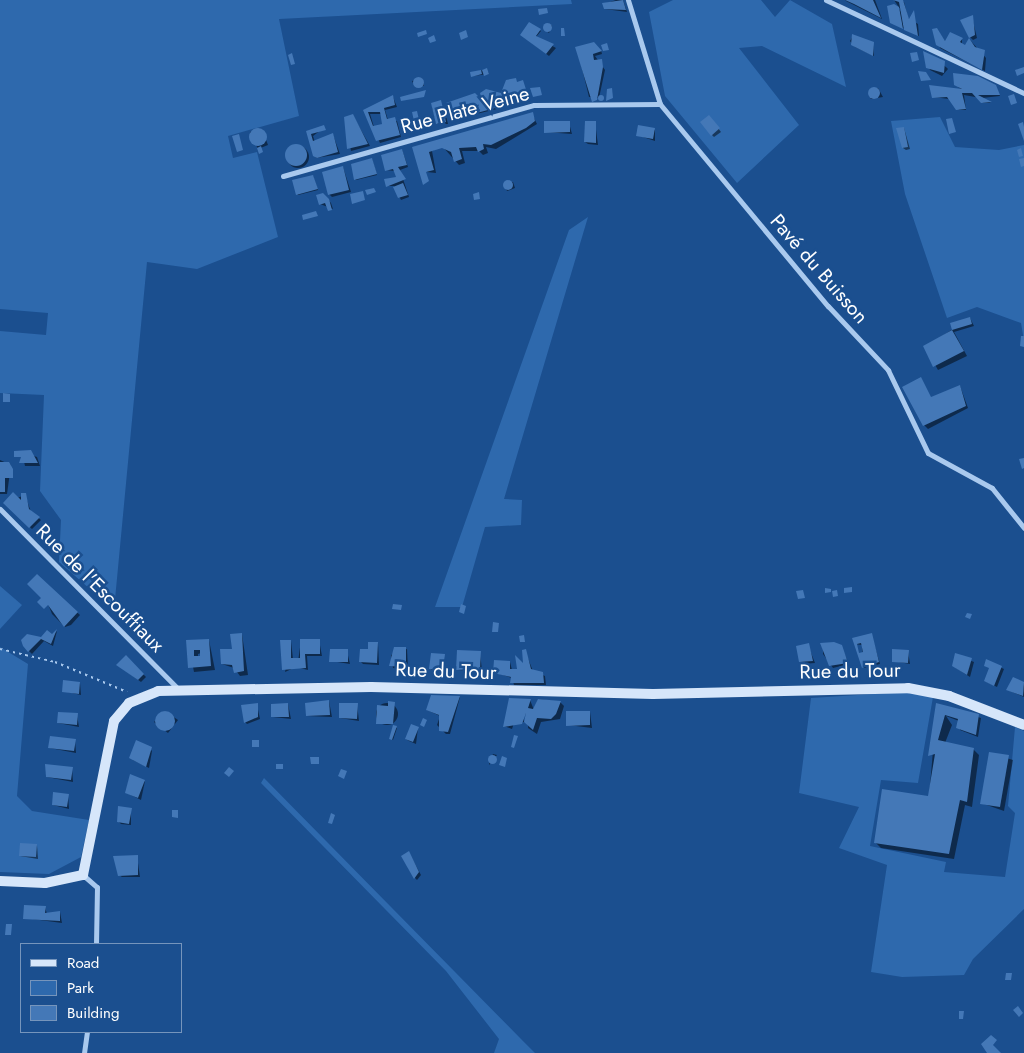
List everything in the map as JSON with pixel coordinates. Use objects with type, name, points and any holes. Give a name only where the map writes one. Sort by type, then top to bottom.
[{"type":"street","name":"Pavé du Buisson","points":[[628,0],[660,104],[828,306],[888,370],[928,453],[992,488],[1024,528]]},
{"type":"street","points":[[826,0],[918,47],[1024,93]]},
{"type":"street","name":"Rue Plate Veine","points":[[283,176],[534,105],[660,104]]},
{"type":"street","name":"Rue de l'Escouffiaux","points":[[0,509],[178,689]]},
{"type":"street","name":"Rue du Tour","points":[[83,875],[96,826],[110,731],[120,712],[138,697],[178,689],[371,687],[587,694],[908,688],[949,696],[1024,726]]},
{"type":"street","points":[[0,881],[45,883],[83,875],[97,887],[96,943]]},
{"type":"street","points":[[84,1053],[87,1033]]},
{"type":"path","points":[[0,649],[64,665],[138,697]]},
{"type":"green space","points":[[0,0],[571,0],[572,4],[279,19],[299,116],[228,136],[233,158],[257,152],[278,237],[197,269],[147,262],[114,610],[59,562],[61,520],[40,491],[44,395],[0,393],[0,331],[46,335],[48,313],[0,309]]},
{"type":"green space","points":[[673,0],[761,0],[775,17],[790,0],[832,24],[846,87],[762,46],[739,48],[799,125],[737,183],[665,96],[649,12]]},
{"type":"green space","points":[[940,117],[955,147],[999,150],[1024,145],[1024,341],[1021,323],[977,307],[947,318],[905,194],[891,121]]},
{"type":"green space","points":[[588,217],[504,499],[522,500],[521,525],[485,527],[462,607],[435,607],[569,230]]},
{"type":"green space","points":[[0,586],[22,605],[0,629]]},
{"type":"green space","points":[[0,647],[28,664],[17,796],[32,811],[89,820],[81,857],[49,874],[0,872]]},
{"type":"green space","points":[[904,692],[933,697],[918,783],[881,780],[870,846],[946,862],[944,872],[1005,877],[1015,813],[1008,806],[1015,727],[1024,731],[1024,909],[973,959],[964,975],[902,977],[871,972],[887,865],[839,848],[859,807],[799,793],[811,698]]},
{"type":"green space","points":[[264,778],[535,1053],[494,1053],[499,1039],[446,971],[261,783]]},
{"type":"building","points":[[623,0],[626,10],[604,9],[602,3]]},
{"type":"building","points":[[845,0],[873,0],[881,18],[854,4]]},
{"type":"building","points":[[893,0],[903,0],[909,19],[914,10],[918,36],[904,30],[899,2]]},
{"type":"building","points":[[894,4],[899,7],[903,29],[890,23],[887,6]]},
{"type":"building","points":[[547,8],[548,13],[539,15],[538,9]]},
{"type":"building","points":[[973,15],[975,35],[969,38],[960,20]]},
{"type":"building","points":[[529,22],[541,29],[536,36],[554,44],[546,54],[520,35]]},
{"type":"building","points":[[547,23],[551,27],[547,31],[543,27]]},
{"type":"building","points":[[561,28],[564,28],[565,36],[561,36]]},
{"type":"building","points":[[937,28],[945,41],[950,32],[963,38],[960,42],[965,45],[969,38],[975,47],[985,50],[982,70],[936,45],[932,29]]},
{"type":"building","points":[[426,30],[427,34],[418,37],[417,33]]},
{"type":"building","points":[[466,30],[468,37],[461,40],[459,33]]},
{"type":"building","points":[[852,34],[874,42],[873,56],[851,45]]},
{"type":"building","points":[[434,35],[436,41],[430,43],[428,38]]},
{"type":"building","points":[[594,42],[602,51],[593,54],[594,60],[602,59],[603,67],[597,100],[592,102],[575,47]]},
{"type":"building","points":[[607,43],[609,50],[603,51],[601,45]]},
{"type":"building","points":[[923,51],[945,61],[944,73],[926,68]]},
{"type":"building","points":[[917,52],[919,60],[912,62],[910,53]]},
{"type":"building","points":[[292,53],[295,64],[291,65],[288,55]]},
{"type":"building","points":[[1024,67],[1024,73],[1017,76],[1015,70]]},
{"type":"building","points":[[487,68],[489,74],[484,76],[482,70]]},
{"type":"building","points":[[481,70],[482,74],[471,77],[470,72]]},
{"type":"building","points":[[918,71],[926,72],[931,80],[921,81]]},
{"type":"building","points":[[953,73],[978,76],[996,85],[1000,95],[978,95],[992,102],[981,103],[972,93],[962,93],[966,109],[956,110],[947,97],[932,98],[929,85],[962,89],[954,85]]},
{"type":"building","points":[[416,77],[420,77],[423,82],[422,86],[416,87],[413,84],[413,80]]},
{"type":"building","points":[[516,78],[517,82],[523,80],[529,99],[451,120],[446,103],[475,93],[482,100],[480,93],[486,89],[501,93],[506,80]]},
{"type":"building","points":[[540,87],[542,95],[533,97],[530,88]]},
{"type":"building","points":[[872,87],[876,87],[880,93],[876,99],[872,99],[868,95],[868,91]]},
{"type":"building","points":[[612,88],[613,98],[606,101],[607,89]]},
{"type":"building","points":[[426,90],[424,97],[401,101],[400,97]]},
{"type":"building","points":[[1014,94],[1017,103],[1011,105],[1008,96]]},
{"type":"building","points":[[393,95],[395,105],[384,108],[387,119],[395,117],[400,135],[376,141],[363,110]],"holes":[[[368,112],[380,112],[382,124],[373,126]]]},
{"type":"building","points":[[601,95],[604,98],[601,101],[598,98]]},
{"type":"building","points":[[441,100],[446,122],[436,124],[431,103]]},
{"type":"building","points":[[417,111],[421,129],[411,131],[409,123],[414,121],[412,112]]},
{"type":"building","points":[[533,112],[535,121],[526,128],[491,145],[483,144],[484,149],[478,152],[476,147],[459,148],[462,159],[454,162],[451,152],[442,148],[429,152],[434,170],[426,172],[429,181],[423,185],[412,147]]},
{"type":"building","points":[[353,114],[368,144],[347,149],[344,117]]},
{"type":"building","points":[[709,115],[720,128],[711,136],[700,122]]},
{"type":"building","points":[[952,118],[956,132],[949,134],[946,119]]},
{"type":"building","points":[[544,121],[570,121],[570,132],[544,133]]},
{"type":"building","points":[[585,121],[596,121],[596,143],[584,142]]},
{"type":"building","points":[[1023,122],[1024,127],[1024,141],[1018,124]]},
{"type":"building","points":[[324,125],[326,130],[311,134],[313,141],[333,133],[338,152],[317,158],[313,156],[306,131]]},
{"type":"building","points":[[638,125],[655,128],[653,139],[636,136]]},
{"type":"building","points":[[904,127],[908,147],[902,148],[896,128]]},
{"type":"building","points":[[258,128],[264,131],[267,137],[264,143],[258,146],[252,143],[249,137],[252,131]]},
{"type":"building","points":[[239,134],[243,150],[237,152],[232,136]]},
{"type":"building","points":[[296,144],[304,147],[307,155],[304,163],[296,166],[288,163],[285,155],[288,147]]},
{"type":"building","points":[[261,146],[263,152],[259,154],[257,148]]},
{"type":"building","points":[[1021,148],[1023,156],[1019,157],[1017,150]]},
{"type":"building","points":[[402,149],[407,165],[398,167],[406,179],[386,187],[384,179],[396,177],[393,169],[385,171],[381,155]]},
{"type":"building","points":[[372,158],[377,174],[354,180],[351,164]]},
{"type":"building","points":[[1024,158],[1024,166],[1021,167],[1019,159]]},
{"type":"building","points":[[343,166],[349,190],[328,195],[322,172]]},
{"type":"building","points":[[313,175],[318,189],[296,195],[292,180]]},
{"type":"building","points":[[508,180],[513,185],[508,190],[503,185]]},
{"type":"building","points":[[403,183],[408,195],[398,198],[393,187]]},
{"type":"building","points":[[374,188],[376,192],[367,195],[365,190]]},
{"type":"building","points":[[363,191],[365,200],[352,204],[350,194]]},
{"type":"building","points":[[479,192],[480,199],[474,200],[473,194]]},
{"type":"building","points":[[323,193],[329,199],[332,210],[328,211],[325,203],[319,205],[316,195]]},
{"type":"building","points":[[316,211],[318,216],[303,220],[302,215]]},
{"type":"building","points":[[970,317],[972,324],[952,330],[950,323]]},
{"type":"building","points":[[952,330],[964,351],[933,367],[923,346]]},
{"type":"building","points":[[1021,336],[1024,336],[1024,347],[1020,346]]},
{"type":"building","points":[[921,377],[931,397],[960,385],[966,406],[923,426],[902,387]]},
{"type":"building","points":[[3,393],[10,394],[10,402],[3,402]]},
{"type":"building","points":[[31,450],[38,463],[19,463],[21,457],[14,457],[14,451]]},
{"type":"building","points":[[1024,458],[1024,468],[1022,469],[1019,459]]},
{"type":"building","points":[[0,462],[9,462],[13,469],[13,478],[5,478],[5,492],[0,492]]},
{"type":"building","points":[[13,492],[21,500],[21,493],[26,493],[29,509],[40,517],[29,528],[3,503]]},
{"type":"building","points":[[37,574],[78,612],[64,627],[48,605],[44,609],[37,602],[41,598],[27,584]]},
{"type":"building","points":[[852,587],[852,592],[844,593],[844,588]]},
{"type":"building","points":[[825,588],[831,589],[831,592],[825,593]]},
{"type":"building","points":[[803,590],[805,598],[798,599],[796,591]]},
{"type":"building","points":[[837,590],[838,596],[833,597],[832,591]]},
{"type":"building","points":[[393,604],[402,605],[401,610],[392,609]]},
{"type":"building","points":[[461,604],[466,606],[464,614],[459,612]]},
{"type":"building","points":[[967,613],[972,614],[970,619],[965,617]]},
{"type":"building","points":[[493,622],[499,623],[498,632],[492,632]]},
{"type":"building","points":[[57,629],[51,644],[41,639],[28,652],[23,646],[21,640],[27,634],[41,637],[47,630],[52,634]]},
{"type":"building","points":[[242,633],[244,671],[234,673],[232,665],[221,664],[220,649],[232,649],[230,634]]},
{"type":"building","points":[[872,633],[879,662],[862,668],[852,638]],"holes":[[[861,643],[863,652],[859,653],[857,644]]]},
{"type":"building","points":[[524,635],[525,642],[520,642],[519,636]]},
{"type":"building","points":[[209,639],[211,666],[188,668],[186,640]],"holes":[[[194,650],[200,650],[200,656],[194,656]]]},
{"type":"building","points":[[300,639],[320,639],[320,654],[305,654],[306,668],[282,670],[280,640],[291,640],[291,658],[300,658]]},
{"type":"building","points":[[368,642],[378,642],[377,663],[359,662],[360,649],[368,649]]},
{"type":"building","points":[[834,642],[842,645],[848,663],[829,666],[820,643]]},
{"type":"building","points":[[809,643],[813,661],[799,662],[796,646]]},
{"type":"building","points":[[394,647],[406,647],[406,667],[389,666]]},
{"type":"building","points":[[330,649],[348,649],[348,662],[329,662]]},
{"type":"building","points":[[526,649],[531,669],[543,672],[544,683],[510,683],[511,677],[493,673],[494,660],[510,661],[510,669],[517,669],[515,655],[523,663],[522,650]]},
{"type":"building","points":[[892,649],[909,650],[908,663],[892,662]]},
{"type":"building","points":[[457,650],[481,651],[480,669],[456,670]]},
{"type":"building","points":[[431,653],[445,654],[443,670],[429,669]]},
{"type":"building","points":[[955,653],[972,658],[967,675],[952,666]]},
{"type":"building","points":[[126,655],[144,674],[138,680],[116,665]]},
{"type":"building","points":[[986,659],[1002,666],[994,686],[984,681],[989,668],[984,666]]},
{"type":"building","points":[[1013,677],[1024,682],[1023,696],[1006,690]]},
{"type":"building","points":[[63,680],[80,682],[79,694],[62,692]]},
{"type":"building","points":[[431,695],[460,696],[448,732],[439,731],[439,715],[426,710]]},
{"type":"building","points":[[509,698],[531,699],[528,708],[533,709],[538,699],[561,701],[556,714],[551,719],[537,718],[533,730],[524,722],[526,713],[522,724],[503,727]]},
{"type":"building","points":[[329,700],[330,715],[306,716],[305,703]]},
{"type":"building","points":[[388,701],[395,702],[393,724],[376,724],[377,705],[388,706]]},
{"type":"building","points":[[258,703],[258,717],[244,723],[241,705]]},
{"type":"building","points":[[288,703],[289,717],[271,717],[271,704]]},
{"type":"building","points":[[339,703],[358,703],[357,719],[339,718]]},
{"type":"building","points":[[936,703],[979,714],[976,735],[956,728],[958,719],[945,715],[938,740],[974,748],[967,802],[960,800],[949,854],[874,843],[882,789],[928,796],[935,754],[928,756]]},
{"type":"building","points":[[165,711],[172,714],[175,721],[172,728],[165,731],[158,728],[155,721],[158,714]]},
{"type":"building","points":[[566,711],[590,711],[590,725],[566,726]]},
{"type":"building","points":[[58,712],[78,713],[77,725],[57,723]]},
{"type":"building","points":[[423,718],[427,720],[424,727],[420,725]]},
{"type":"building","points":[[411,724],[419,727],[413,742],[405,739]]},
{"type":"building","points":[[393,725],[397,726],[392,740],[389,739]]},
{"type":"building","points":[[514,735],[518,736],[514,748],[511,747]]},
{"type":"building","points":[[50,736],[76,739],[74,751],[48,748]]},
{"type":"building","points":[[136,740],[152,747],[146,767],[129,758]]},
{"type":"building","points":[[252,740],[259,740],[259,747],[252,747]]},
{"type":"building","points":[[989,752],[1009,755],[1000,807],[980,804]]},
{"type":"building","points":[[492,754],[497,759],[492,764],[487,759]]},
{"type":"building","points":[[502,756],[507,758],[505,767],[499,765]]},
{"type":"building","points":[[310,757],[319,757],[319,764],[311,764]]},
{"type":"building","points":[[45,764],[73,767],[71,780],[46,777]]},
{"type":"building","points":[[276,764],[283,764],[283,769],[276,769]]},
{"type":"building","points":[[229,767],[234,771],[229,777],[224,773]]},
{"type":"building","points":[[341,769],[347,771],[344,779],[338,776]]},
{"type":"building","points":[[130,774],[145,780],[138,798],[125,793]]},
{"type":"building","points":[[53,792],[69,794],[67,807],[52,805]]},
{"type":"building","points":[[118,806],[132,808],[129,824],[117,822]]},
{"type":"building","points":[[172,810],[178,810],[178,818],[172,817]]},
{"type":"building","points":[[331,813],[335,815],[332,824],[328,823]]},
{"type":"building","points":[[20,843],[37,844],[36,857],[19,856]]},
{"type":"building","points":[[409,851],[419,872],[414,879],[401,856]]},
{"type":"building","points":[[138,855],[138,875],[118,876],[113,856]]},
{"type":"building","points":[[24,905],[46,906],[45,913],[60,911],[60,921],[23,919]]},
{"type":"building","points":[[6,924],[12,924],[11,935],[5,935]]},
{"type":"building","points":[[1006,973],[1012,973],[1011,980],[1005,980]]},
{"type":"building","points":[[1018,1006],[1023,1013],[1019,1017],[1013,1010]]},
{"type":"building","points":[[959,1011],[964,1011],[963,1019],[959,1019]]},
{"type":"building","points":[[991,1035],[997,1040],[993,1045],[1001,1053],[987,1053],[981,1044]]}]
